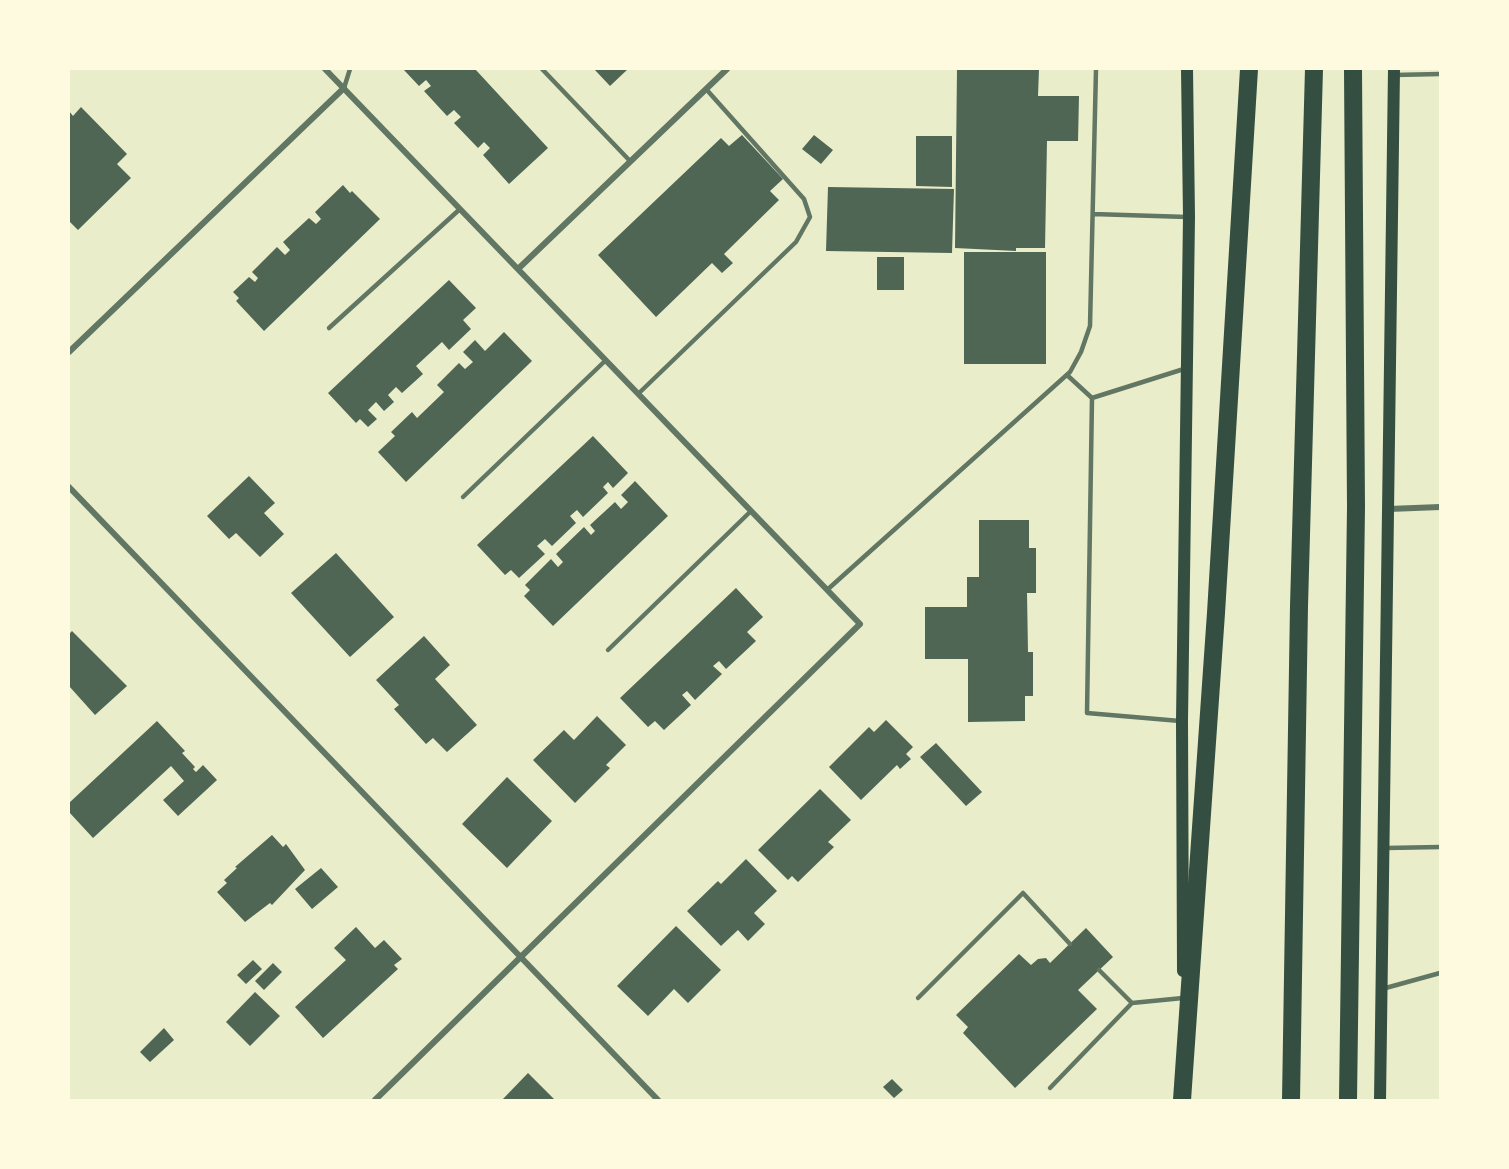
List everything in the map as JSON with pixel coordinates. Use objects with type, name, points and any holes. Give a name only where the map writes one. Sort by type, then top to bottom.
[{"type":"highway","points":[[1182,1100],[1216,613],[1249,69]]},
{"type":"highway","points":[[1290,1100],[1299,606],[1314,69]]},
{"type":"highway","points":[[1348,1100],[1356,507],[1353,69]]},
{"type":"main road","points":[[1182,1100],[1182,721],[1190,217],[1188,69]]},
{"type":"main road","points":[[1380,1100],[1394,72]]},
{"type":"street","points":[[325,69],[860,624],[375,1100]]},
{"type":"street","points":[[518,269],[727,69]]},
{"type":"street","points":[[69,352],[344,88]]},
{"type":"street","points":[[69,487],[658,1100]]},
{"type":"street","points":[[1389,509],[1440,507]]},
{"type":"lane","points":[[344,88],[350,69]]},
{"type":"lane","points":[[542,69],[630,161]]},
{"type":"lane","points":[[827,590],[1067,375],[1081,352],[1090,326],[1096,69]]},
{"type":"lane","points":[[1394,72],[1440,74]]},
{"type":"lane","points":[[638,394],[796,242],[810,217],[804,199],[706,89]]},
{"type":"lane","points":[[329,328],[460,209]]},
{"type":"lane","points":[[1093,214],[1190,217]]},
{"type":"lane","points":[[463,497],[606,360]]},
{"type":"lane","points":[[1092,398],[1186,368]]},
{"type":"lane","points":[[1067,375],[1092,398],[1087,713],[1182,721]]},
{"type":"lane","points":[[608,650],[751,511]]},
{"type":"lane","points":[[1384,848],[1440,847]]},
{"type":"lane","points":[[918,998],[1023,893],[1070,944]]},
{"type":"lane","points":[[1099,970],[1132,1004]]},
{"type":"lane","points":[[1382,989],[1440,973]]},
{"type":"lane","points":[[1050,1088],[1132,1004],[1183,998]]},
{"type":"building","points":[[403,69],[475,69],[548,148],[509,184],[483,155],[490,148],[484,142],[478,148],[454,123],[461,117],[454,110],[447,116],[424,91],[431,86],[426,80],[419,86]]},
{"type":"building","points":[[594,69],[628,69],[610,86]]},
{"type":"building","points":[[957,69],[1039,69],[1038,96],[1079,96],[1078,141],[1047,141],[1045,248],[1016,248],[1016,251],[955,248]]},
{"type":"building","points":[[81,107],[127,154],[117,164],[131,178],[78,230],[69,221],[69,111],[73,116]]},
{"type":"building","points":[[742,135],[783,179],[770,191],[779,200],[724,254],[733,263],[722,273],[712,263],[656,317],[598,255],[721,138],[729,146]]},
{"type":"building","points":[[814,135],[833,150],[821,164],[802,149]]},
{"type":"building","points":[[916,136],[952,136],[952,187],[916,186]]},
{"type":"building","points":[[343,185],[380,219],[264,331],[236,301],[239,298],[233,292],[249,277],[255,282],[258,278],[252,272],[277,247],[285,255],[290,250],[283,242],[309,218],[316,224],[321,219],[315,212]]},
{"type":"building","points":[[828,187],[954,189],[952,253],[826,251]]},
{"type":"building","points":[[964,252],[1046,252],[1046,364],[964,364]]},
{"type":"building","points":[[877,257],[904,257],[904,290],[877,290]]},
{"type":"building","points":[[449,280],[476,308],[463,320],[471,329],[449,350],[442,342],[416,366],[423,374],[402,393],[396,387],[388,395],[394,402],[384,411],[376,402],[368,410],[377,419],[368,427],[360,419],[356,423],[328,393]]},
{"type":"building","points":[[504,332],[532,361],[406,482],[378,452],[395,436],[391,432],[412,412],[417,418],[444,392],[437,385],[459,363],[465,369],[473,362],[463,352],[475,340],[485,351]]},
{"type":"building","points":[[593,436],[628,473],[613,488],[608,482],[603,487],[608,493],[583,517],[577,510],[570,516],[576,523],[552,546],[545,539],[537,546],[545,554],[519,578],[511,570],[505,575],[477,545]]},
{"type":"building","points":[[249,476],[275,503],[264,513],[284,534],[260,557],[236,533],[229,539],[207,516]]},
{"type":"building","points":[[635,481],[668,516],[553,626],[524,596],[530,590],[525,585],[551,559],[558,567],[563,562],[556,554],[584,527],[591,535],[595,531],[590,525],[615,502],[621,509],[628,502],[621,495]]},
{"type":"building","points":[[979,520],[1029,520],[1029,548],[1036,548],[1036,593],[1027,593],[1028,652],[1033,652],[1033,696],[1025,696],[1025,721],[968,722],[968,659],[925,659],[925,607],[967,607],[967,577],[979,577]]},
{"type":"building","points":[[336,553],[394,617],[350,657],[291,593]]},
{"type":"building","points":[[736,588],[763,617],[747,632],[756,641],[726,669],[719,661],[713,666],[722,674],[695,700],[687,691],[682,695],[691,705],[664,730],[655,721],[648,727],[620,698]]},
{"type":"building","points":[[72,631],[127,686],[95,715],[69,686],[69,634]]},
{"type":"building","points":[[424,636],[450,665],[435,679],[477,725],[447,752],[433,738],[426,744],[394,709],[399,705],[376,680]]},
{"type":"building","points":[[597,716],[626,745],[606,765],[610,768],[575,803],[533,760],[564,730],[574,740]]},
{"type":"building","points":[[886,720],[913,747],[906,754],[911,759],[900,769],[897,765],[861,800],[829,767],[869,727],[874,732]]},
{"type":"building","points":[[157,721],[185,751],[182,753],[195,767],[193,769],[196,772],[203,765],[217,780],[178,816],[163,800],[184,781],[171,766],[93,838],[69,812],[69,803]]},
{"type":"building","points":[[936,743],[982,792],[966,806],[920,757]]},
{"type":"building","points":[[507,777],[552,821],[507,868],[462,824]]},
{"type":"building","points":[[820,789],[851,820],[828,842],[834,847],[798,882],[792,876],[788,880],[758,850]]},
{"type":"building","points":[[272,835],[283,847],[286,844],[305,870],[272,905],[270,903],[245,922],[217,892],[227,883],[224,880],[237,868],[235,867]]},
{"type":"building","points":[[746,859],[777,891],[754,913],[765,924],[748,941],[738,930],[721,946],[687,911],[718,881],[721,884]]},
{"type":"building","points":[[321,868],[338,887],[312,909],[295,889]]},
{"type":"building","points":[[676,926],[721,970],[688,1003],[674,989],[648,1016],[617,986]]},
{"type":"building","points":[[356,927],[375,948],[384,940],[402,959],[394,965],[398,969],[323,1038],[295,1007],[346,960],[334,948]]},
{"type":"building","points":[[1086,928],[1113,957],[1078,990],[1097,1009],[1015,1088],[963,1033],[968,1027],[956,1015],[1019,954],[1031,965],[1038,959],[1046,958],[1050,963]]},
{"type":"building","points":[[253,960],[262,969],[246,984],[237,975]]},
{"type":"building","points":[[273,963],[282,972],[264,990],[255,981]]},
{"type":"building","points":[[255,992],[280,1016],[250,1046],[226,1022]]},
{"type":"building","points":[[164,1028],[174,1040],[150,1062],[140,1052]]},
{"type":"building","points":[[528,1073],[555,1100],[502,1100]]},
{"type":"building","points":[[892,1079],[903,1090],[894,1098],[883,1087]]}]
